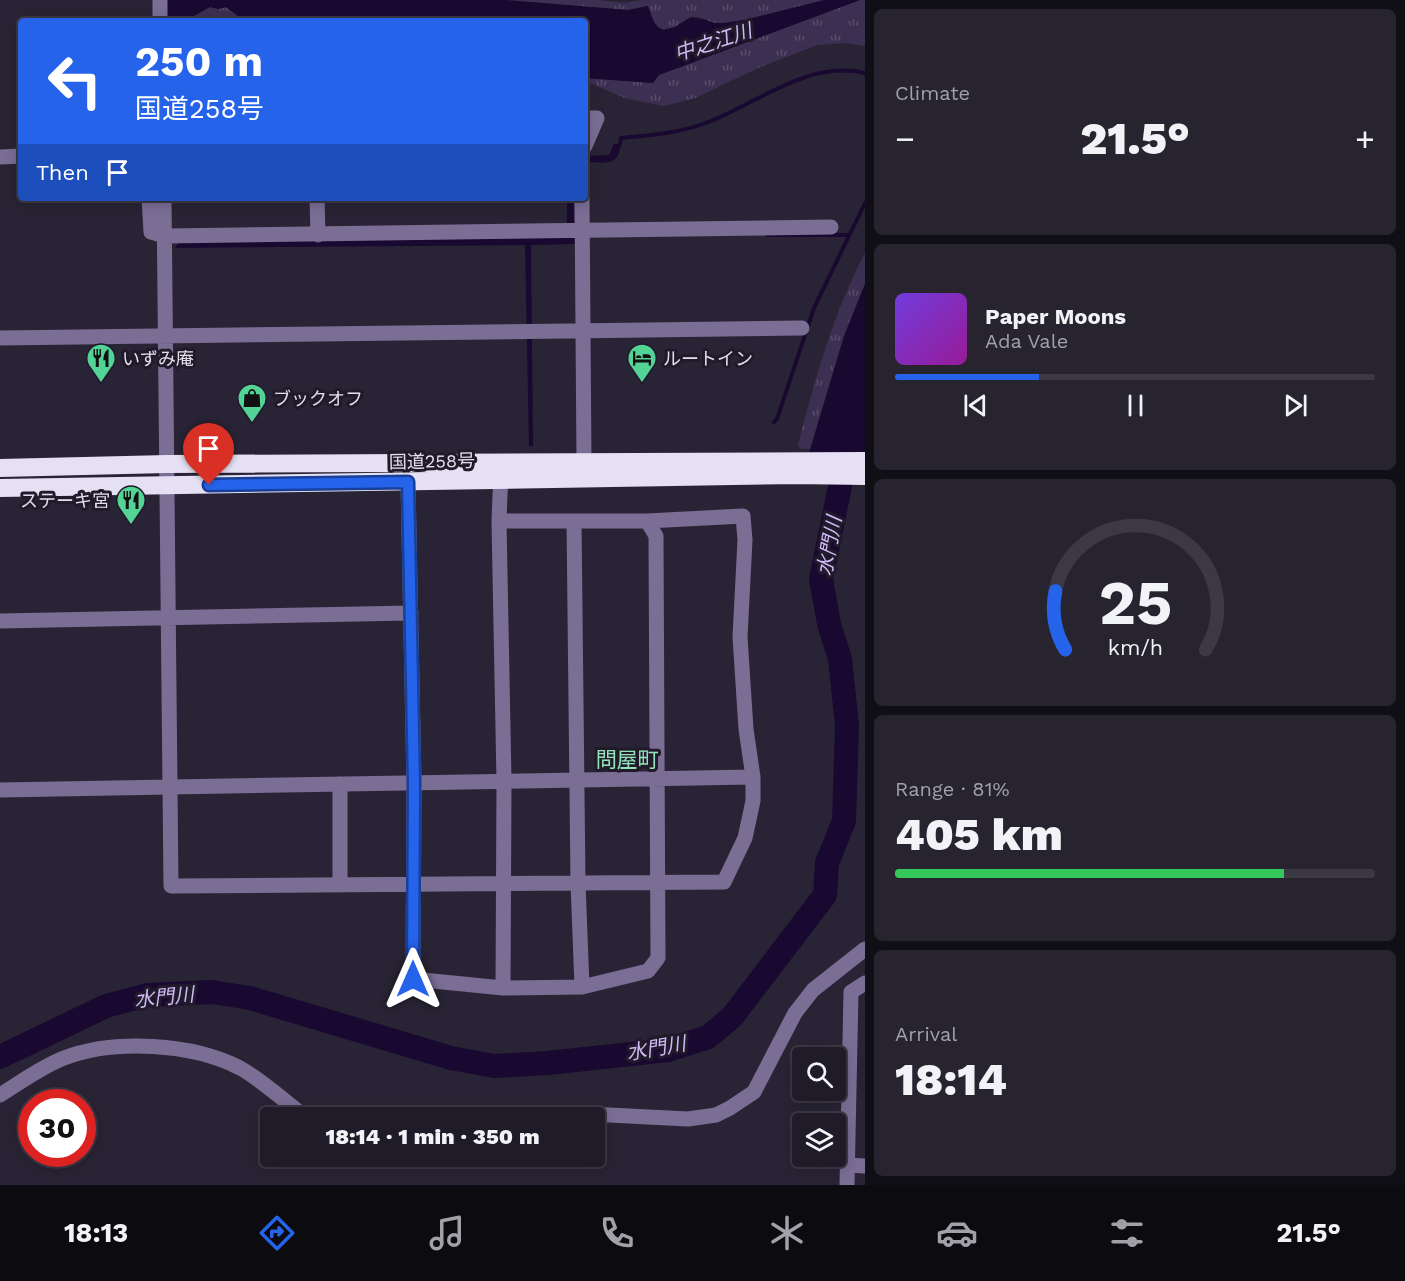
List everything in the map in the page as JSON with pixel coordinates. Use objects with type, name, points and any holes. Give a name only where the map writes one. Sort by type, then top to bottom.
[{"type":"highway","name":"国道258号","points":[[0,488],[501,481],[797,468],[865,461]]},
{"type":"highway","name":"国道258号","points":[[0,468],[167,464],[584,462],[797,468],[865,476]]},
{"type":"street","points":[[160,0],[160,18]]},
{"type":"street","points":[[588,118],[597,118],[588,139]]},
{"type":"street","points":[[0,157],[18,156]]},
{"type":"street","points":[[149,201],[151,232],[165,236],[831,227]]},
{"type":"street","points":[[164,201],[171,886],[724,882],[745,838],[753,801],[753,777],[746,729],[740,637],[745,540],[743,516],[647,521],[499,521]]},
{"type":"street","points":[[317,201],[318,235]]},
{"type":"street","points":[[581,201],[574,231],[584,329],[584,462]]},
{"type":"street","points":[[0,338],[802,328]]},
{"type":"street","points":[[502,462],[499,521],[504,781],[503,988]]},
{"type":"street","points":[[408,482],[414,783],[413,979],[503,988],[582,987],[648,971],[658,958],[656,536],[647,521]]},
{"type":"street","points":[[574,521],[578,883],[582,987]]},
{"type":"street","points":[[0,621],[411,613]]},
{"type":"street","points":[[0,790],[170,789],[753,777]]},
{"type":"street","points":[[340,784],[340,885]]},
{"type":"street","points":[[605,1115],[688,1119],[716,1115],[730,1108],[754,1092],[795,1013],[813,990],[865,950]]},
{"type":"street","points":[[847,1185],[851,992],[865,983]]},
{"type":"street","points":[[0,1095],[64,1058],[104,1048],[161,1046],[198,1052],[240,1068],[292,1107]]},
{"type":"street","points":[[848,1165],[865,1166]]},
{"type":"green space","points":[[505,0],[598,0],[625,3],[641,0],[824,0],[737,22],[714,23],[698,17],[691,18],[667,30],[656,26],[647,6],[628,10]]},
{"type":"green space","points":[[865,0],[865,46],[845,43],[817,45],[758,68],[695,98],[664,106],[625,98],[588,83],[588,78],[653,83],[659,75]]},
{"type":"green space","points":[[210,7],[218,9],[226,7],[244,18],[184,18]]},
{"type":"green space","points":[[865,253],[865,284],[844,336],[810,449],[801,449],[798,445],[826,347],[843,299]]},
{"type":"water","name":"中之江川","points":[[164,0],[505,0],[628,10],[648,6],[654,22],[663,30],[675,27],[691,17],[724,23],[824,0],[860,0],[659,75],[653,83],[588,78],[588,18],[242,18],[226,7],[218,9],[210,7],[194,16],[165,18]]},
{"type":"water","points":[[614,144],[621,144],[617,157],[613,160],[604,163],[588,162],[588,156],[609,155]]},
{"type":"water","points":[[567,201],[573,201],[575,244],[531,245],[533,446],[529,446],[525,245],[175,248],[179,242],[565,238]]},
{"type":"water","name":"水門川","points":[[865,284],[865,468],[805,467],[844,336]]},
{"type":"waterway","points":[[620,144],[621,138],[667,133],[700,125],[805,77],[824,72],[865,73]]},
{"type":"waterway","points":[[774,422],[777,419],[814,308],[865,203]]},
{"type":"waterway","points":[[767,235],[849,235]]},
{"type":"waterway","name":"水門川","points":[[0,1057],[106,1006],[147,995],[212,992],[250,998],[451,1058],[494,1066],[548,1063],[668,1050],[708,1037],[732,1017],[825,895],[827,863],[844,821],[847,725],[840,659],[829,624],[821,579],[854,418],[865,392]]},
{"type":"place","name":"いずみ庵","points":[[101,384]]},
{"type":"place","name":"ルートイン","points":[[642,384]]},
{"type":"place","name":"ブックオフ","points":[[252,424]]},
{"type":"place","name":"ステーキ宮","points":[[131,526]]},
{"type":"district","name":"問屋町","points":[[627,759]]},
{"type":"route","points":[[209,485],[408,482],[414,783],[413,979]]}]
